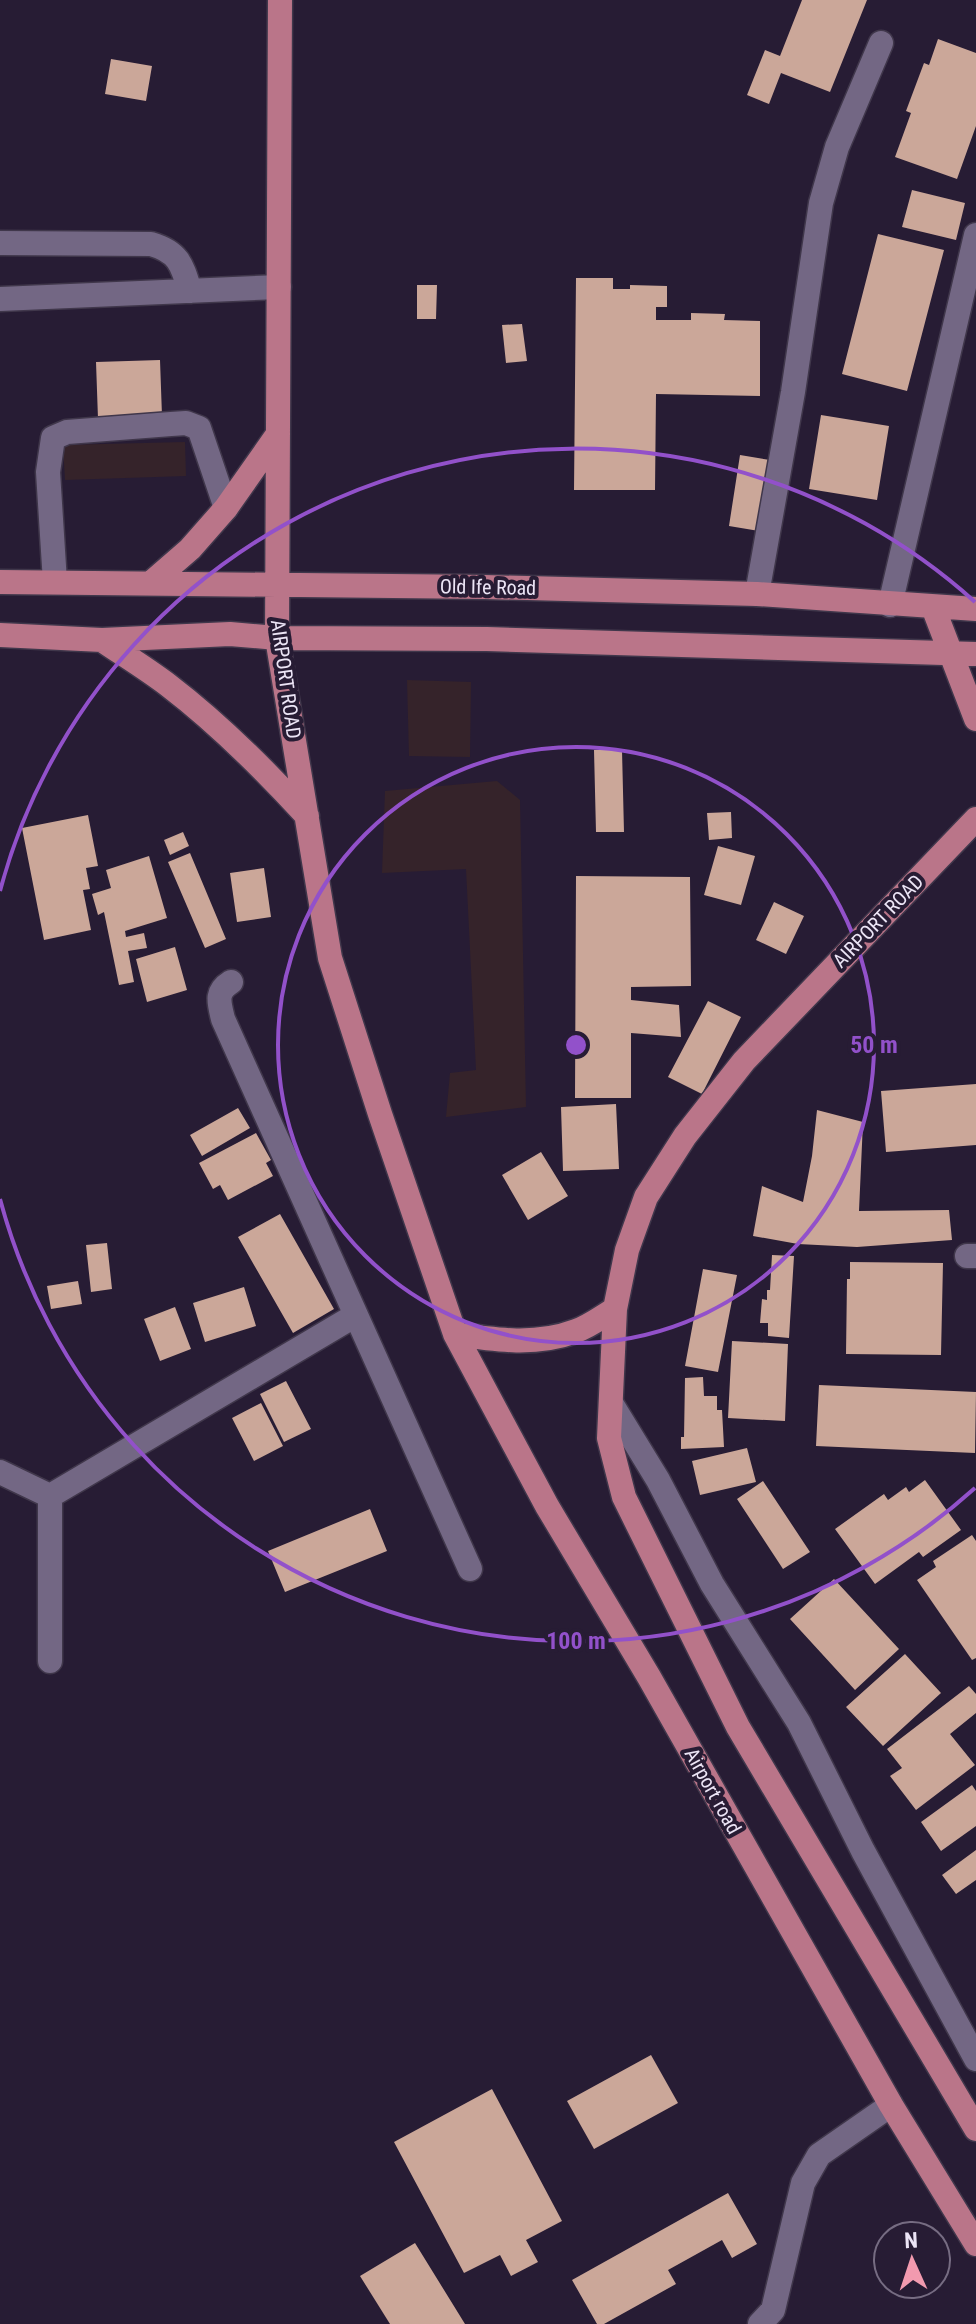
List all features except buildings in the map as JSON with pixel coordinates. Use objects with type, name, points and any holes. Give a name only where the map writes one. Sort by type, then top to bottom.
[{"type":"main road","name":"AIRPORT ROAD","points":[[280,0],[277,638],[330,958],[455,1334]]},
{"type":"main road","points":[[152,582],[190,549],[226,508],[278,434]]},
{"type":"main road","name":"Old Ife Road","points":[[0,582],[485,587],[757,594],[976,609]]},
{"type":"main road","points":[[933,607],[976,719]]},
{"type":"main road","points":[[0,635],[102,640],[230,634],[277,638],[487,639],[976,654]]},
{"type":"main road","points":[[102,640],[167,684],[226,733],[307,816]]},
{"type":"main road","name":"AIRPORT ROAD","points":[[615,1309],[627,1250],[646,1197],[685,1136],[744,1061],[976,819]]},
{"type":"main road","points":[[455,1334],[508,1342],[546,1339],[578,1331],[615,1309]]},
{"type":"main road","points":[[615,1309],[609,1438],[624,1497],[738,1727],[976,2129]]},
{"type":"main road","name":"Airport road","points":[[455,1334],[547,1506],[649,1677],[891,2105],[976,2244]]},
{"type":"street","points":[[757,594],[793,392],[821,203],[837,147],[881,43]]},
{"type":"street","points":[[890,605],[976,235]]},
{"type":"street","points":[[0,243],[151,244],[166,249],[180,262],[190,291]]},
{"type":"street","points":[[0,299],[279,287]]},
{"type":"street","points":[[55,582],[48,472],[53,438],[67,432],[156,425],[186,423],[199,428],[226,508]]},
{"type":"street","points":[[231,982],[222,988],[218,998],[223,1019],[470,1569]]},
{"type":"street","points":[[50,1496],[356,1315]]},
{"type":"street","points":[[611,1403],[658,1480],[712,1584],[799,1723],[863,1851],[976,2059]]},
{"type":"street","points":[[0,1472],[50,1496]]},
{"type":"street","points":[[50,1496],[50,1661]]},
{"type":"street","points":[[760,2324],[773,2310],[803,2183],[819,2155],[891,2105]]},
{"type":"shaded area","points":[[185,442],[186,476],[65,480],[63,445]]},
{"type":"shaded area","points":[[407,680],[471,682],[470,757],[409,756]]},
{"type":"shaded area","points":[[497,781],[520,800],[526,1107],[446,1117],[450,1073],[476,1070],[466,869],[382,873],[385,791]]}]
